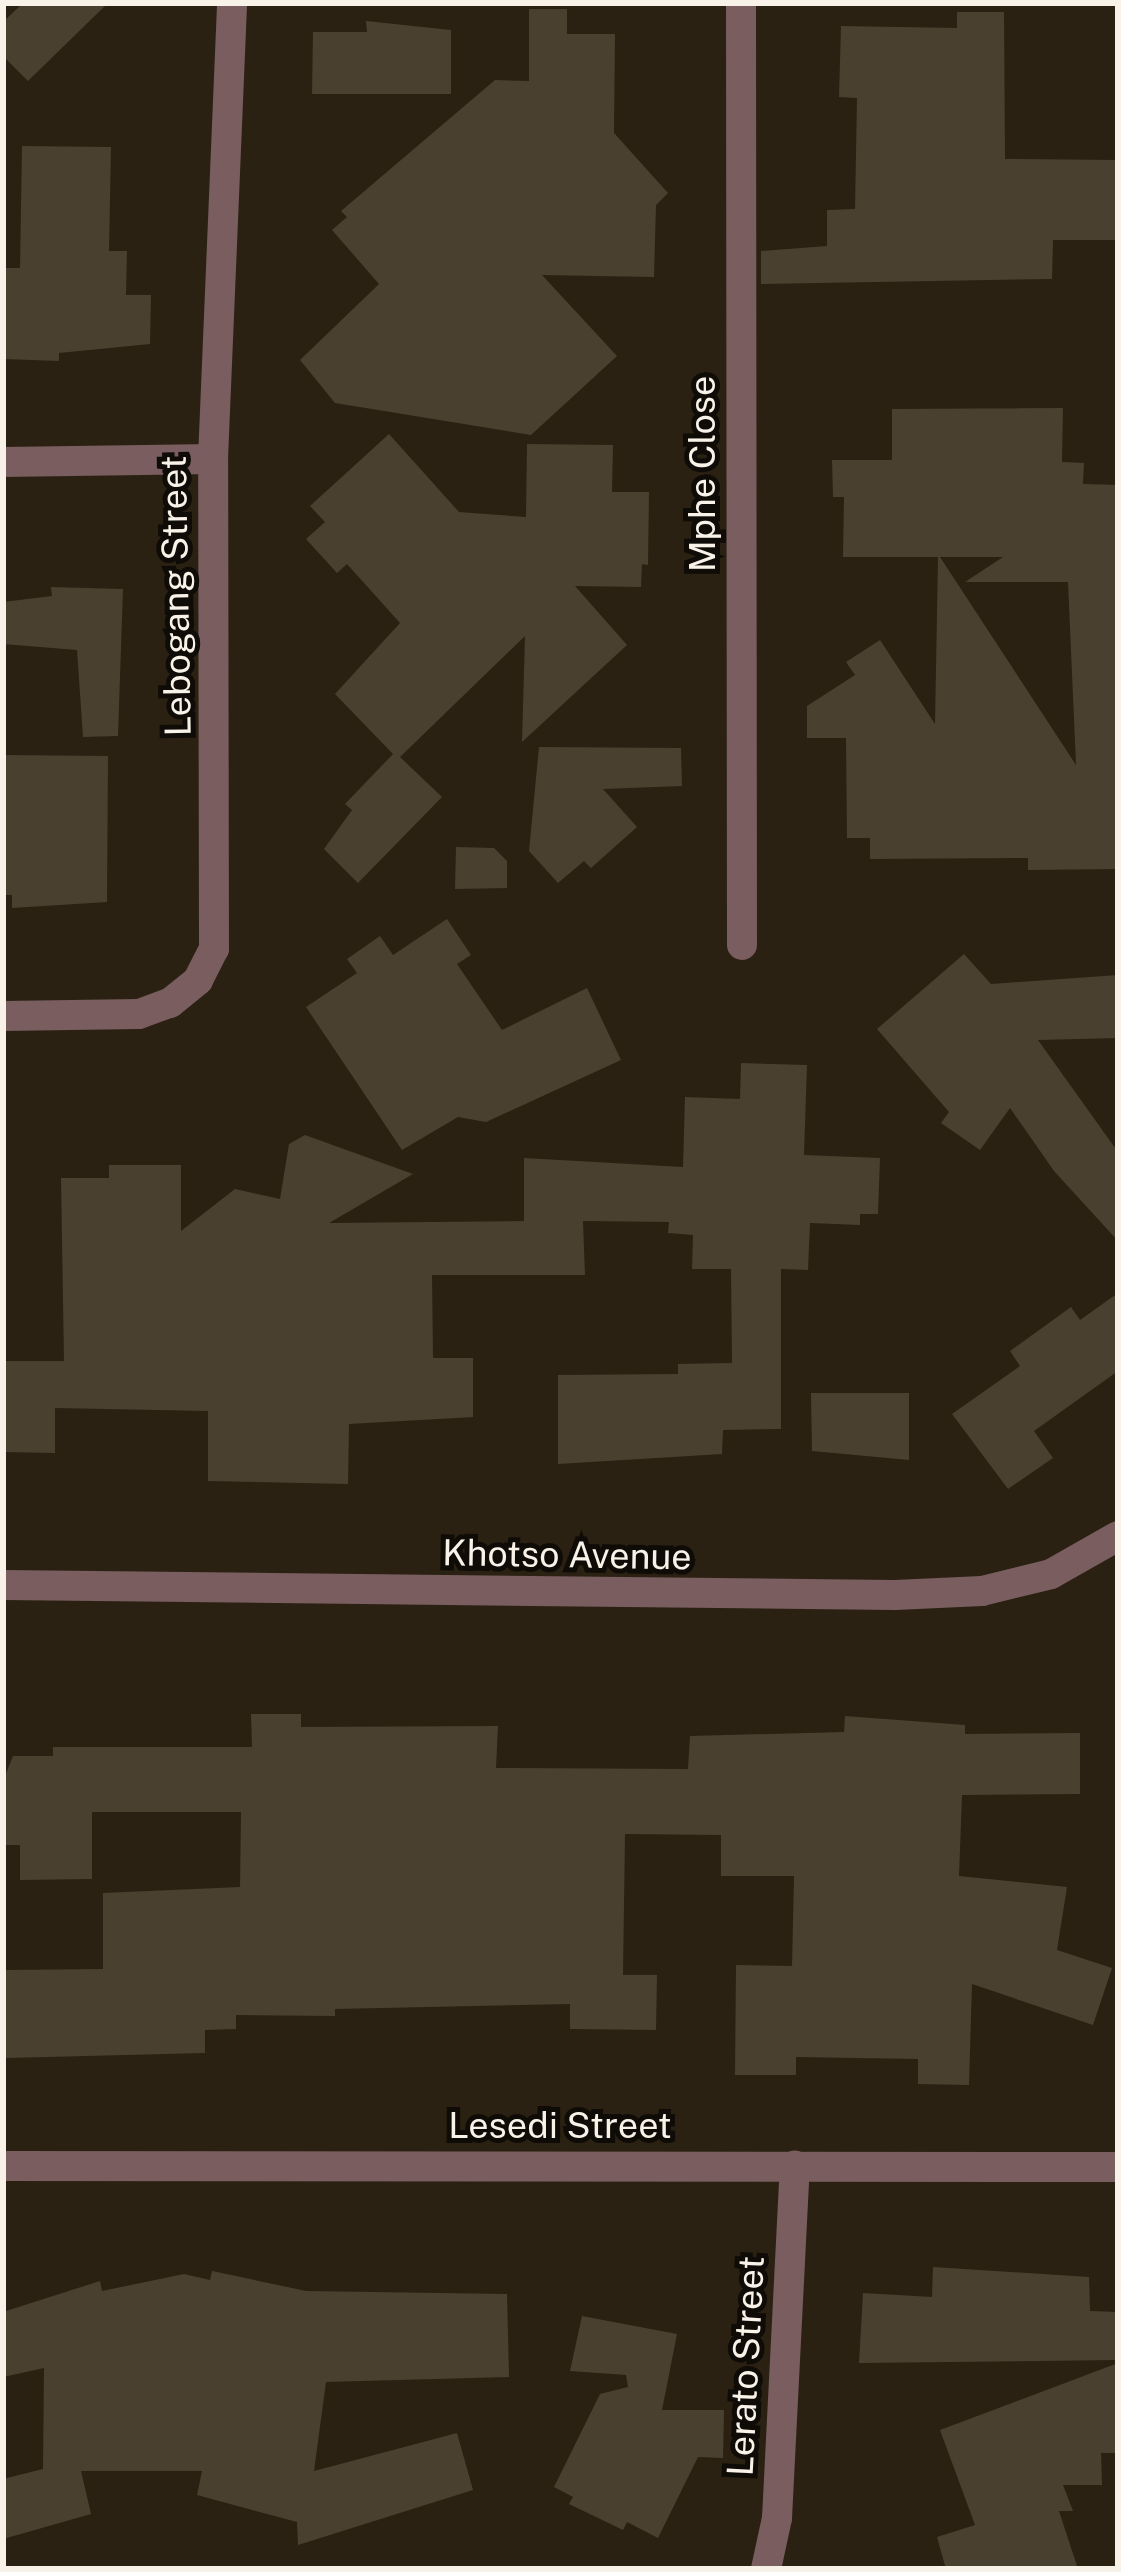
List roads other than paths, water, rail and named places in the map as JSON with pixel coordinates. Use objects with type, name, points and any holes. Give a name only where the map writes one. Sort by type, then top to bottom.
[{"type":"street","name":"Lebogang Street","points":[[3,1016],[139,1014],[170,1004],[198,980],[214,949],[213,459],[232,3]]},
{"type":"street","name":"Mphe Close","points":[[741,3],[742,945]]},
{"type":"street","points":[[3,462],[213,459]]},
{"type":"street","name":"Khotso Avenue","points":[[3,1586],[917,1594],[982,1591],[1052,1574],[1118,1536]]},
{"type":"street","name":"Lerato Street","points":[[766,2569],[777,2518],[795,2165]]},
{"type":"street","name":"Lesedi Street","points":[[3,2166],[1118,2167]]}]
